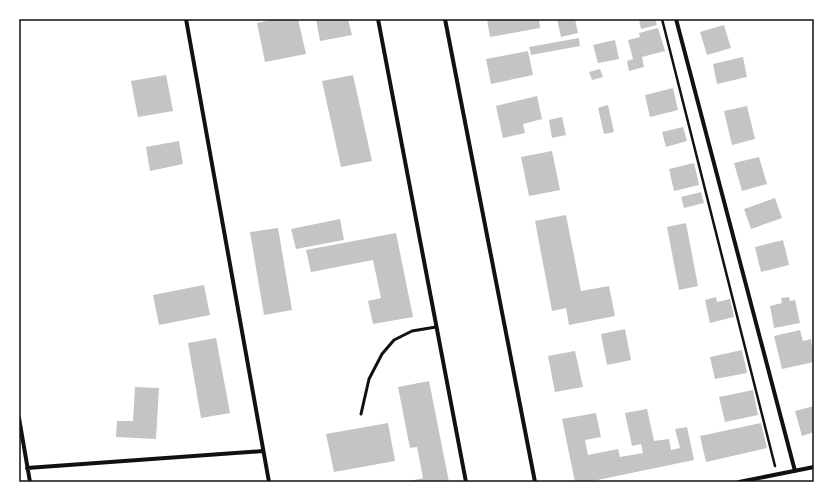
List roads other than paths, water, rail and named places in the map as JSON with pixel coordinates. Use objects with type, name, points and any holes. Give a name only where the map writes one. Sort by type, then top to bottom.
[{"type":"street","points":[[186,19],[269,482]]},
{"type":"street","points":[[378,19],[466,482]]},
{"type":"street","points":[[445,19],[534,482]]},
{"type":"street","points":[[676,19],[795,471]]},
{"type":"street","points":[[19,418],[30,482]]},
{"type":"street","points":[[27,468],[263,451]]},
{"type":"street","points":[[738,482],[814,467]]},
{"type":"lane","points":[[361,414],[369,379],[382,354],[394,340],[412,332],[436,327]]}]
